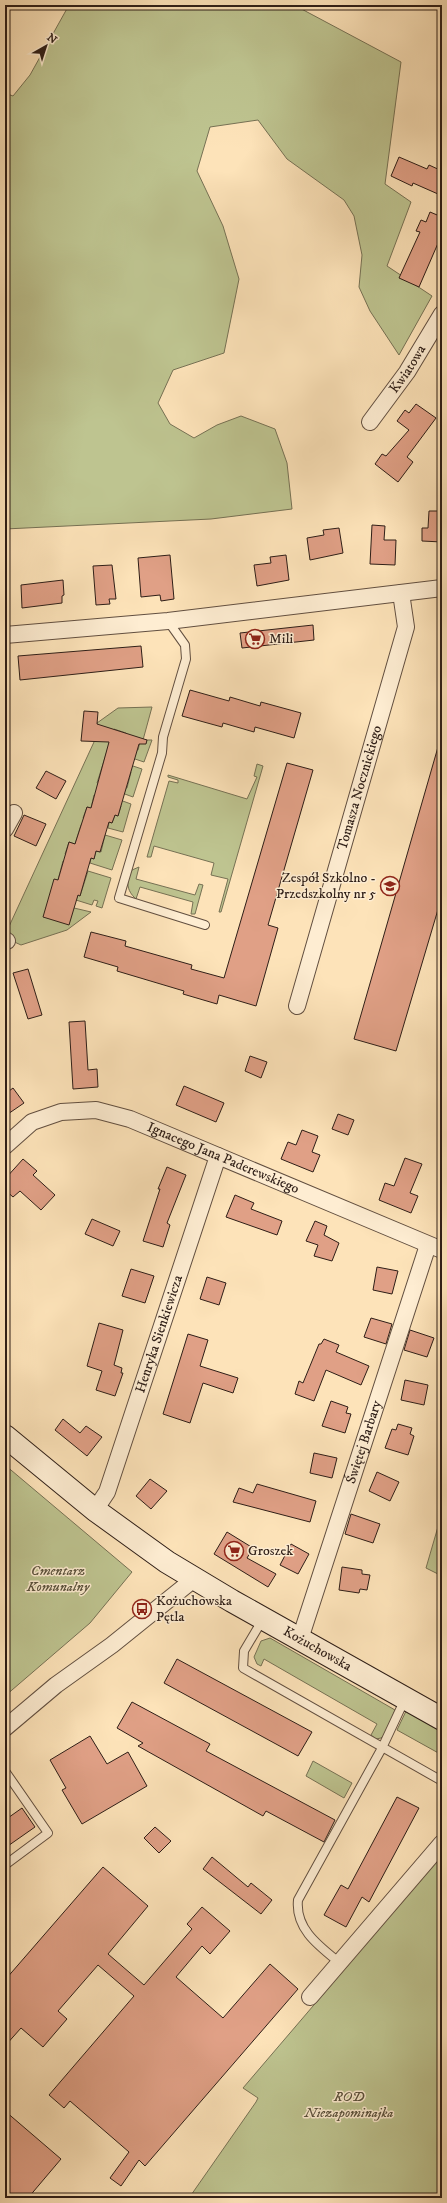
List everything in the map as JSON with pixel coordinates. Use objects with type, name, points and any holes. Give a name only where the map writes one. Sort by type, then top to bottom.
[{"type":"main road","name":"Kożuchowska","points":[[5,1436],[135,1541],[194,1579],[442,1719]]},
{"type":"street","name":"Kwiatowa","points":[[370,422],[407,372],[442,314]]},
{"type":"street","points":[[5,635],[168,621],[442,588]]},
{"type":"street","name":"Tomasza Nocznickiego","points":[[297,1006],[406,627],[401,593]]},
{"type":"street","points":[[5,829],[14,813]]},
{"type":"street","name":"Ignacego Jana Paderewskiego","points":[[5,1146],[32,1122],[61,1112],[96,1110],[130,1119],[435,1248]]},
{"type":"street","name":"Henryka Sienkiewicza","points":[[95,1510],[107,1492],[218,1156]]},
{"type":"street","name":"Świętej Barbary","points":[[300,1639],[435,1248]]},
{"type":"street","points":[[5,1728],[56,1685],[112,1645],[194,1579]]},
{"type":"street","points":[[310,1997],[442,1843]]},
{"type":"lane","points":[[168,621],[184,645],[186,659],[163,737],[162,753],[119,898],[206,925]]},
{"type":"lane","points":[[263,1619],[244,1651],[243,1668],[442,1782]]},
{"type":"lane","points":[[340,1962],[321,1948],[302,1926],[298,1918],[298,1900],[382,1748],[405,1698]]},
{"type":"lane","points":[[5,1771],[48,1833],[5,1865]]},
{"type":"green space","points":[[69,5],[294,5],[401,62],[385,184],[411,202],[387,266],[432,296],[399,355],[370,311],[359,287],[362,255],[354,216],[344,200],[287,159],[258,120],[210,127],[197,171],[223,226],[239,279],[224,353],[173,370],[158,403],[170,424],[194,438],[217,425],[241,416],[275,429],[287,463],[292,509],[211,519],[5,529],[5,93],[13,96],[30,75]]},
{"type":"green space","points":[[152,707],[143,740],[152,740],[144,762],[132,758],[135,750],[138,750],[140,742],[125,738],[126,733],[114,729],[97,783],[100,784],[97,796],[94,795],[91,808],[87,807],[83,818],[86,819],[81,825],[75,844],[69,842],[65,854],[68,855],[66,861],[63,861],[58,880],[74,908],[91,912],[67,930],[21,945],[8,939],[6,933],[94,742],[97,723],[118,708]]},
{"type":"green space","points":[[257,764],[263,766],[221,912],[219,912],[228,879],[211,875],[214,863],[154,846],[151,857],[147,857],[169,781],[178,783],[178,780],[168,777],[168,775],[247,799],[257,777],[254,776]]},
{"type":"green space","points":[[130,765],[142,769],[133,797],[122,793],[124,788],[127,788],[131,772],[129,771]]},
{"type":"green space","points":[[120,800],[131,804],[123,832],[108,828],[109,822],[112,823],[115,815],[118,816],[121,806],[119,805]]},
{"type":"green space","points":[[105,835],[122,840],[112,870],[90,863],[91,858],[94,859],[96,851],[101,852]]},
{"type":"green space","points":[[139,867],[136,879],[195,895],[199,884],[203,885],[195,914],[191,914],[193,902],[140,887],[136,899],[130,892],[128,882],[132,870]]},
{"type":"green space","points":[[88,871],[111,878],[102,908],[96,906],[98,901],[94,900],[92,905],[76,900],[78,895],[80,896]]},
{"type":"green space","name":"Cmentarz Komunalny","points":[[5,1465],[132,1572],[90,1623],[5,1696]]},
{"type":"green space","points":[[442,1513],[442,1576],[426,1568]]},
{"type":"green space","points":[[270,1638],[395,1710],[386,1733],[381,1738],[376,1739],[371,1735],[377,1724],[264,1659],[261,1666],[257,1664],[254,1657],[261,1641]]},
{"type":"green space","points":[[407,1709],[442,1729],[442,1755],[397,1730]]},
{"type":"green space","points":[[313,1761],[352,1783],[344,1798],[306,1776]]},
{"type":"green space","name":"ROD Niezapominajka","points":[[442,1855],[442,2198],[189,2198],[258,2098],[243,2088]]},
{"type":"building","points":[[399,157],[427,169],[429,165],[442,171],[442,185],[438,194],[413,183],[412,186],[391,176]]},
{"type":"building","points":[[430,212],[442,217],[442,242],[439,241],[419,287],[399,278],[420,232],[416,231],[421,220],[426,222]]},
{"type":"building","points":[[416,404],[436,418],[407,457],[413,462],[398,482],[375,464],[382,454],[386,456],[409,430],[397,421],[405,410],[409,413]]},
{"type":"building","points":[[429,511],[442,511],[442,542],[422,541],[422,528],[428,528]]},
{"type":"building","points":[[372,525],[385,526],[384,540],[396,540],[395,565],[370,564]]},
{"type":"building","points":[[339,528],[343,553],[310,560],[307,538],[324,535],[323,530]]},
{"type":"building","points":[[170,555],[174,599],[161,601],[160,595],[141,597],[138,558]]},
{"type":"building","points":[[286,555],[289,580],[257,586],[254,565],[271,563],[270,557]]},
{"type":"building","points":[[112,565],[116,599],[109,599],[110,604],[96,605],[93,566]]},
{"type":"building","points":[[63,580],[64,595],[62,596],[62,603],[22,608],[21,585]]},
{"type":"building","points":[[313,625],[314,640],[242,648],[240,633]]},
{"type":"building","points":[[141,646],[143,667],[20,680],[18,656]]},
{"type":"building","points":[[190,690],[229,701],[230,697],[260,706],[261,702],[301,713],[294,738],[255,727],[254,732],[223,723],[222,727],[182,716]]},
{"type":"building","points":[[84,711],[98,712],[97,724],[147,740],[146,744],[139,744],[118,816],[115,815],[112,823],[109,822],[100,852],[96,851],[94,859],[91,858],[80,896],[78,895],[69,925],[43,917],[54,879],[58,880],[69,842],[75,844],[87,807],[91,808],[109,742],[81,741]]},
{"type":"building","points":[[438,747],[442,747],[442,896],[396,1051],[354,1039]]},
{"type":"building","points":[[287,763],[313,770],[268,925],[278,928],[256,1006],[219,995],[217,1004],[183,994],[184,991],[117,971],[118,967],[84,957],[91,932],[126,941],[125,946],[192,965],[191,969],[224,978]]},
{"type":"building","points":[[46,771],[66,781],[56,799],[36,788]]},
{"type":"building","points":[[24,815],[46,824],[36,846],[14,836]]},
{"type":"building","points":[[28,969],[42,1015],[28,1019],[13,973]]},
{"type":"building","points":[[85,1021],[88,1070],[97,1069],[98,1087],[73,1089],[69,1022]]},
{"type":"building","points":[[250,1056],[267,1062],[261,1078],[245,1071]]},
{"type":"building","points":[[184,1086],[224,1103],[216,1122],[176,1105]]},
{"type":"building","points":[[13,1088],[24,1103],[5,1116],[5,1094]]},
{"type":"building","points":[[338,1114],[354,1120],[348,1135],[332,1129]]},
{"type":"building","points":[[302,1130],[318,1136],[312,1152],[320,1155],[313,1172],[281,1159],[288,1142],[296,1145]]},
{"type":"building","points":[[405,1158],[422,1164],[410,1193],[418,1196],[411,1213],[379,1200],[385,1183],[394,1186]]},
{"type":"building","points":[[23,1159],[37,1171],[33,1175],[55,1195],[41,1210],[20,1191],[13,1197],[5,1190],[5,1179]]},
{"type":"building","points":[[167,1167],[186,1175],[167,1223],[170,1225],[163,1247],[143,1241],[160,1189],[158,1189]]},
{"type":"building","points":[[235,1195],[254,1203],[251,1209],[282,1221],[277,1235],[226,1217]]},
{"type":"building","points":[[92,1219],[120,1231],[113,1246],[85,1234]]},
{"type":"building","points":[[315,1221],[327,1226],[324,1235],[339,1243],[332,1261],[314,1256],[318,1245],[306,1241]]},
{"type":"building","points":[[377,1267],[398,1271],[392,1294],[373,1290]]},
{"type":"building","points":[[131,1269],[154,1276],[145,1303],[122,1296]]},
{"type":"building","points":[[207,1277],[226,1283],[219,1305],[200,1299]]},
{"type":"building","points":[[371,1318],[392,1324],[386,1344],[364,1337]]},
{"type":"building","points":[[99,1323],[123,1330],[114,1365],[122,1368],[121,1373],[123,1373],[115,1396],[96,1390],[102,1371],[87,1366]]},
{"type":"building","points":[[410,1330],[434,1338],[427,1357],[404,1350]]},
{"type":"building","points":[[188,1334],[208,1340],[200,1366],[238,1378],[233,1393],[203,1383],[190,1423],[163,1414]]},
{"type":"building","points":[[324,1339],[339,1345],[336,1352],[369,1366],[361,1385],[326,1370],[314,1401],[295,1394],[299,1381],[303,1383],[319,1344],[321,1344]]},
{"type":"building","points":[[405,1380],[428,1385],[424,1405],[401,1400]]},
{"type":"building","points":[[331,1401],[348,1407],[346,1413],[351,1414],[345,1433],[322,1426]]},
{"type":"building","points":[[63,1419],[80,1433],[86,1426],[102,1437],[87,1456],[55,1430]]},
{"type":"building","points":[[398,1424],[412,1428],[410,1434],[414,1436],[408,1455],[385,1448],[392,1429],[396,1430]]},
{"type":"building","points":[[314,1453],[337,1458],[332,1478],[310,1473]]},
{"type":"building","points":[[377,1472],[399,1482],[390,1501],[369,1491]]},
{"type":"building","points":[[150,1479],[167,1491],[151,1509],[136,1496]]},
{"type":"building","points":[[257,1484],[316,1501],[310,1522],[233,1502],[239,1488],[253,1493]]},
{"type":"building","points":[[351,1514],[380,1524],[373,1543],[345,1534]]},
{"type":"building","name":"Groszek","points":[[227,1532],[253,1548],[247,1558],[276,1574],[268,1587],[214,1554]]},
{"type":"building","points":[[291,1544],[309,1554],[298,1574],[280,1565]]},
{"type":"building","points":[[342,1567],[362,1570],[362,1574],[370,1575],[367,1590],[360,1589],[359,1593],[339,1590]]},
{"type":"building","points":[[177,1659],[312,1732],[298,1756],[164,1683]]},
{"type":"building","points":[[132,1702],[210,1744],[206,1751],[335,1820],[324,1842],[266,1811],[263,1816],[138,1746],[143,1743],[117,1728]]},
{"type":"building","points":[[90,1736],[107,1764],[128,1752],[147,1786],[82,1824],[62,1790],[66,1788],[50,1760]]},
{"type":"building","points":[[397,1797],[419,1808],[369,1902],[362,1897],[346,1927],[324,1915],[341,1885],[348,1889]]},
{"type":"building","points":[[22,1808],[35,1827],[5,1848],[5,1820]]},
{"type":"building","points":[[155,1827],[171,1841],[159,1853],[144,1838]]},
{"type":"building","points":[[212,1857],[248,1887],[251,1883],[272,1900],[261,1914],[203,1869]]},
{"type":"building","points":[[103,1867],[148,1906],[108,1954],[144,1985],[192,1929],[187,1924],[202,1907],[230,1931],[210,1954],[202,1946],[176,1977],[223,2018],[270,1964],[298,1989],[145,2166],[139,2160],[121,2186],[110,2178],[129,2152],[70,2101],[64,2108],[49,2095],[134,1996],[98,1965],[58,2011],[67,2019],[43,2047],[21,2028],[5,2046],[5,1980]]},
{"type":"building","points":[[5,2111],[61,2159],[28,2198],[5,2198]]},
{"type":"place","name":"Mili","points":[[255,639]]},
{"type":"place","name":"Zespół Szkolno - Przedszkolny nr 5","points":[[390,886]]},
{"type":"place","name":"Groszek","points":[[234,1551]]},
{"type":"place","name":"Kożuchowska Pętla","points":[[142,1609]]}]
